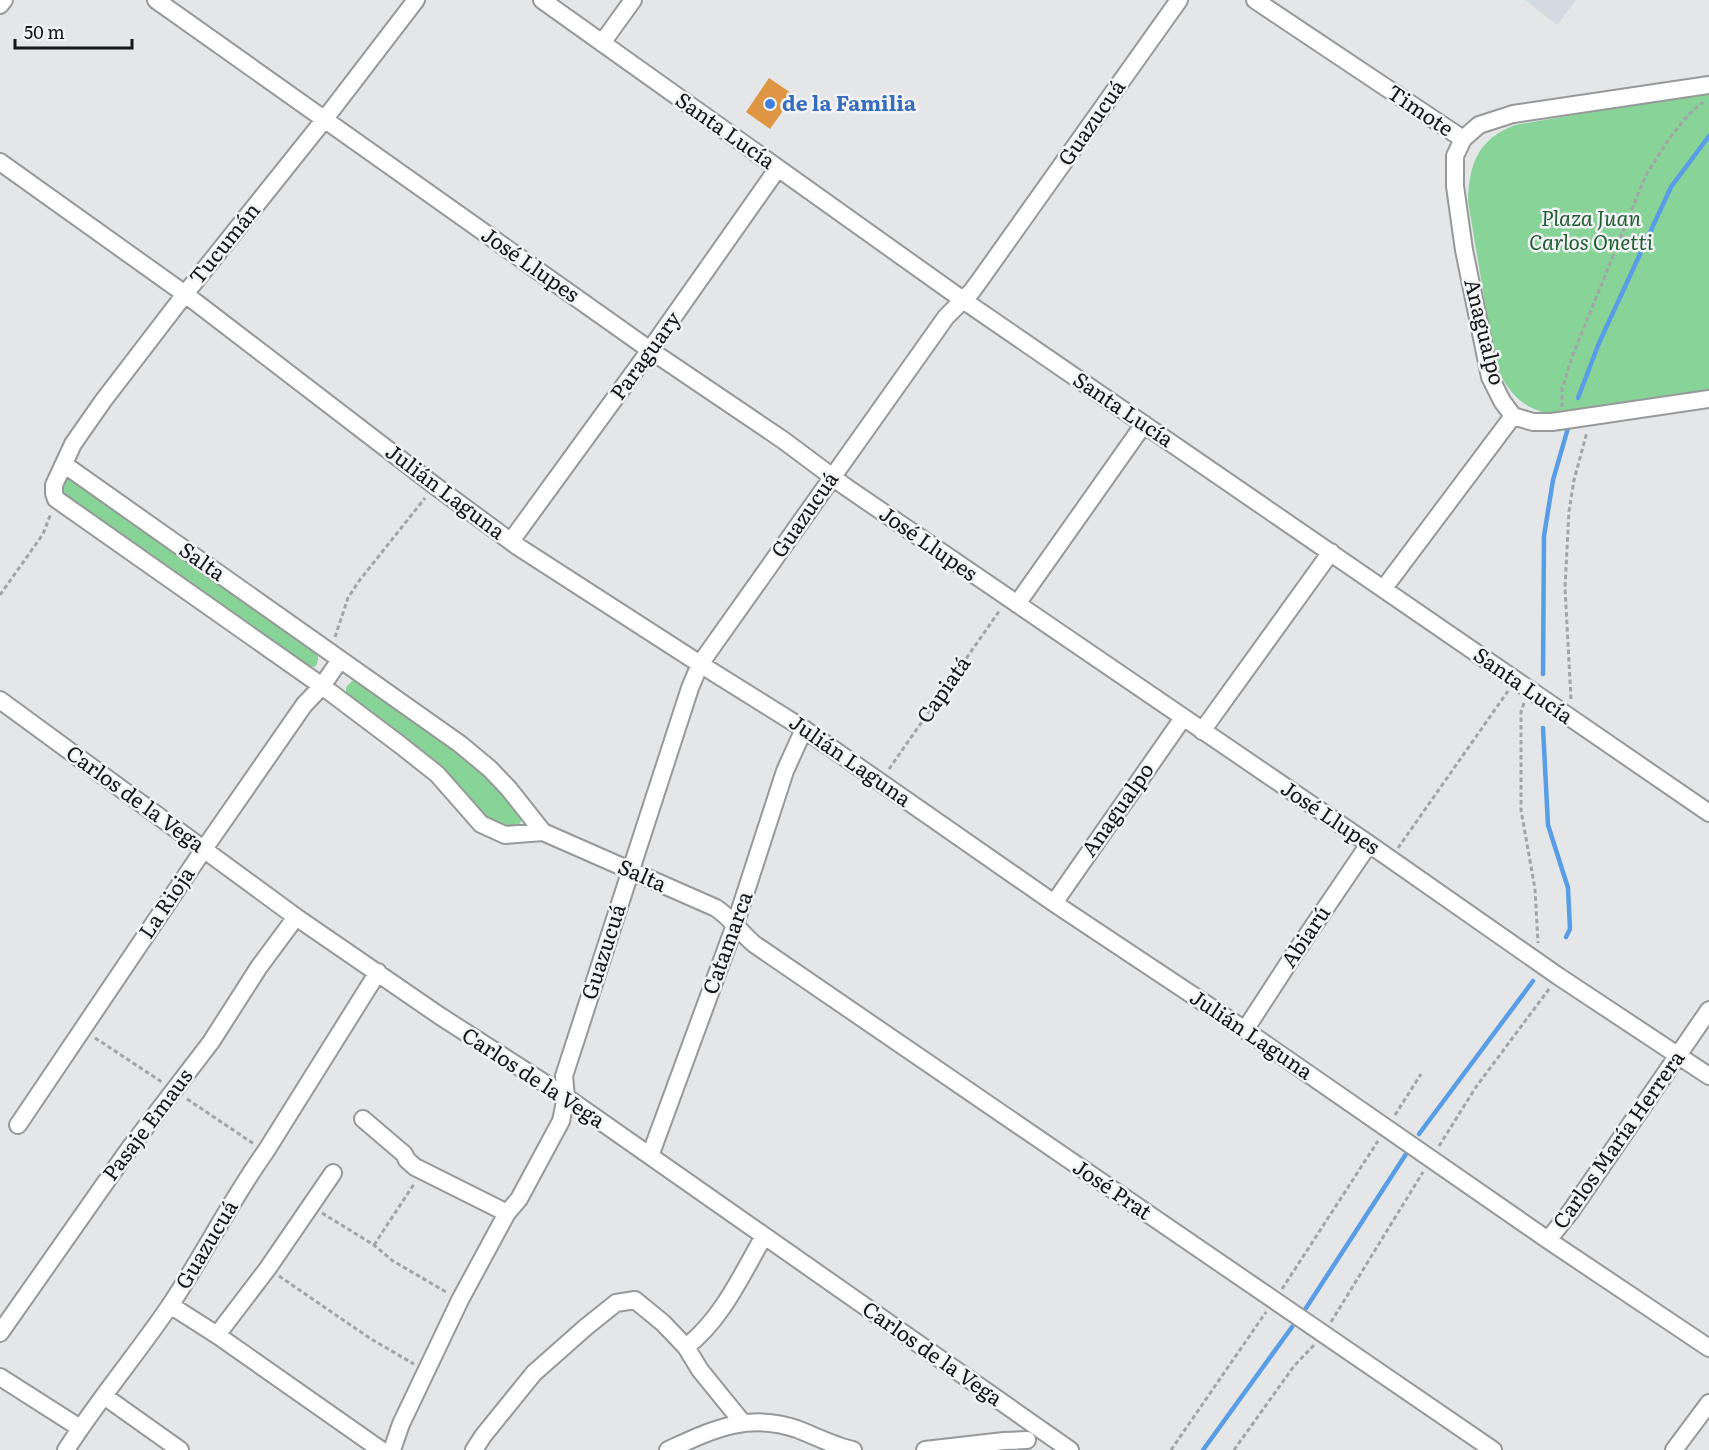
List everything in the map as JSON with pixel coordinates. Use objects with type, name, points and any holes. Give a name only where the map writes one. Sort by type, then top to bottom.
[{"type":"street","points":[[0,5],[4,0]]},
{"type":"street","name":"José Llupes","points":[[156,0],[651,351],[783,440],[1012,602],[1369,844],[1538,962],[1709,1076]]},
{"type":"street","name":"Tucumán","points":[[56,499],[54,485],[73,444],[103,401],[416,0]]},
{"type":"street","name":"Santa Lucía","points":[[542,0],[963,300],[1709,813]]},
{"type":"street","points":[[602,43],[633,0]]},
{"type":"street","name":"Guazucuá","points":[[392,1450],[401,1424],[460,1300],[507,1213],[519,1199],[561,1121],[566,1098],[564,1076],[690,688],[700,664],[946,317],[980,280],[1179,0]]},
{"type":"street","name":"Timote","points":[[1255,0],[1463,139],[1479,125],[1513,114],[1708,90]]},
{"type":"street","name":"Anagualpo","points":[[1463,139],[1455,156],[1455,186],[1464,250],[1490,377],[1513,417]]},
{"type":"street","name":"Julián Laguna","points":[[0,162],[185,294],[511,542],[804,729],[1054,903],[1245,1030],[1548,1240],[1709,1348]]},
{"type":"street","name":"Paraguary","points":[[511,542],[651,351],[777,168]]},
{"type":"street","points":[[1384,588],[1513,417],[1533,422],[1552,422],[1709,399]]},
{"type":"street","points":[[1012,602],[1144,424]]},
{"type":"street","name":"Salta","points":[[65,465],[460,744],[490,769],[509,789],[543,832],[716,908],[727,915],[735,926]]},
{"type":"street","name":"Salta","points":[[56,499],[322,686],[437,774],[481,824],[505,835],[543,832]]},
{"type":"street","points":[[1202,731],[1331,552]]},
{"type":"street","points":[[322,686],[335,657]]},
{"type":"street","name":"La Rioja","points":[[18,1125],[204,849],[304,705],[322,686]]},
{"type":"street","name":"Carlos de la Vega","points":[[0,699],[296,917],[440,1016],[566,1098],[764,1236],[1028,1439],[1070,1450]]},
{"type":"street","name":"Anagualpo","points":[[1054,903],[1183,718]]},
{"type":"street","name":"Catamarca","points":[[651,1156],[735,926],[785,771],[804,729]]},
{"type":"street","name":"Abiarú","points":[[1245,1030],[1369,844]]},
{"type":"street","name":"Pasaje Emaus","points":[[0,1333],[129,1149],[211,1042],[259,967],[296,917]]},
{"type":"street","name":"José Prat","points":[[735,926],[754,944],[1493,1450]]},
{"type":"street","name":"Guazucuá","points":[[66,1450],[170,1305],[209,1245],[250,1173],[378,972]]},
{"type":"street","name":"Carlos María Herrera","points":[[1548,1240],[1709,1010]]},
{"type":"street","points":[[363,1119],[423,1172],[507,1213]]},
{"type":"street","points":[[217,1335],[268,1268],[333,1173]]},
{"type":"street","points":[[686,1347],[705,1331],[723,1308],[764,1236]]},
{"type":"street","points":[[474,1450],[534,1373],[616,1303],[636,1300],[686,1347],[700,1370],[743,1422]]},
{"type":"street","points":[[170,1305],[217,1335],[381,1450]]},
{"type":"street","points":[[0,1377],[80,1428]]},
{"type":"street","points":[[104,1396],[180,1450]]},
{"type":"street","points":[[1674,1450],[1709,1403]]},
{"type":"street","points":[[668,1450],[717,1428],[743,1422],[782,1425],[853,1450]]},
{"type":"street","points":[[925,1450],[1028,1439]]},
{"type":"path","points":[[1562,421],[1562,389],[1572,357],[1646,175],[1668,140],[1688,115],[1703,102],[1708,90]]},
{"type":"path","points":[[1570,719],[1571,690],[1564,588],[1569,511],[1574,480],[1590,417]]},
{"type":"path","points":[[335,657],[336,632],[348,598],[426,498],[434,484]]},
{"type":"path","points":[[0,595],[43,534],[56,499]]},
{"type":"path","name":"Capiatá","points":[[880,782],[1012,602]]},
{"type":"path","points":[[1390,859],[1522,685]]},
{"type":"path","points":[[1522,685],[1521,810],[1535,889],[1538,962]]},
{"type":"path","points":[[1171,1450],[1274,1301],[1421,1074]]},
{"type":"path","points":[[374,1245],[423,1172]]},
{"type":"path","points":[[311,1206],[374,1245],[393,1262],[460,1300]]},
{"type":"path","points":[[268,1268],[371,1339],[427,1371]]},
{"type":"path","points":[[1234,1450],[1294,1366],[1324,1334]]},
{"type":"shaded area","points":[[1525,0],[1576,0],[1557,25]]},
{"type":"green space","name":"Plaza Juan Carlos Onetti","points":[[1709,93],[1709,391],[1565,414],[1536,410],[1519,400],[1506,385],[1494,357],[1468,201],[1471,175],[1478,154],[1492,138],[1515,125]]},
{"type":"green space","points":[[63,477],[71,477],[316,650],[318,658],[315,667],[305,665],[61,494]]},
{"type":"green space","points":[[357,680],[469,754],[522,812],[521,822],[516,827],[506,827],[484,817],[421,749],[346,693],[346,687],[352,681]]},
{"type":"building","name":"de la Familia","points":[[769,78],[794,95],[770,129],[746,112]]},
{"type":"waterway","points":[[1578,398],[1599,343],[1671,187],[1709,136]]},
{"type":"waterway","points":[[1543,674],[1544,536],[1553,480],[1568,428]]},
{"type":"waterway","points":[[1543,728],[1548,825],[1568,888],[1570,929],[1566,937]]},
{"type":"waterway","points":[[1419,1134],[1533,981]]},
{"type":"waterway","points":[[1306,1308],[1406,1154]]},
{"type":"waterway","points":[[1203,1450],[1292,1327]]},
{"type":"place","name":"de la Familia","points":[[770,104]]}]
